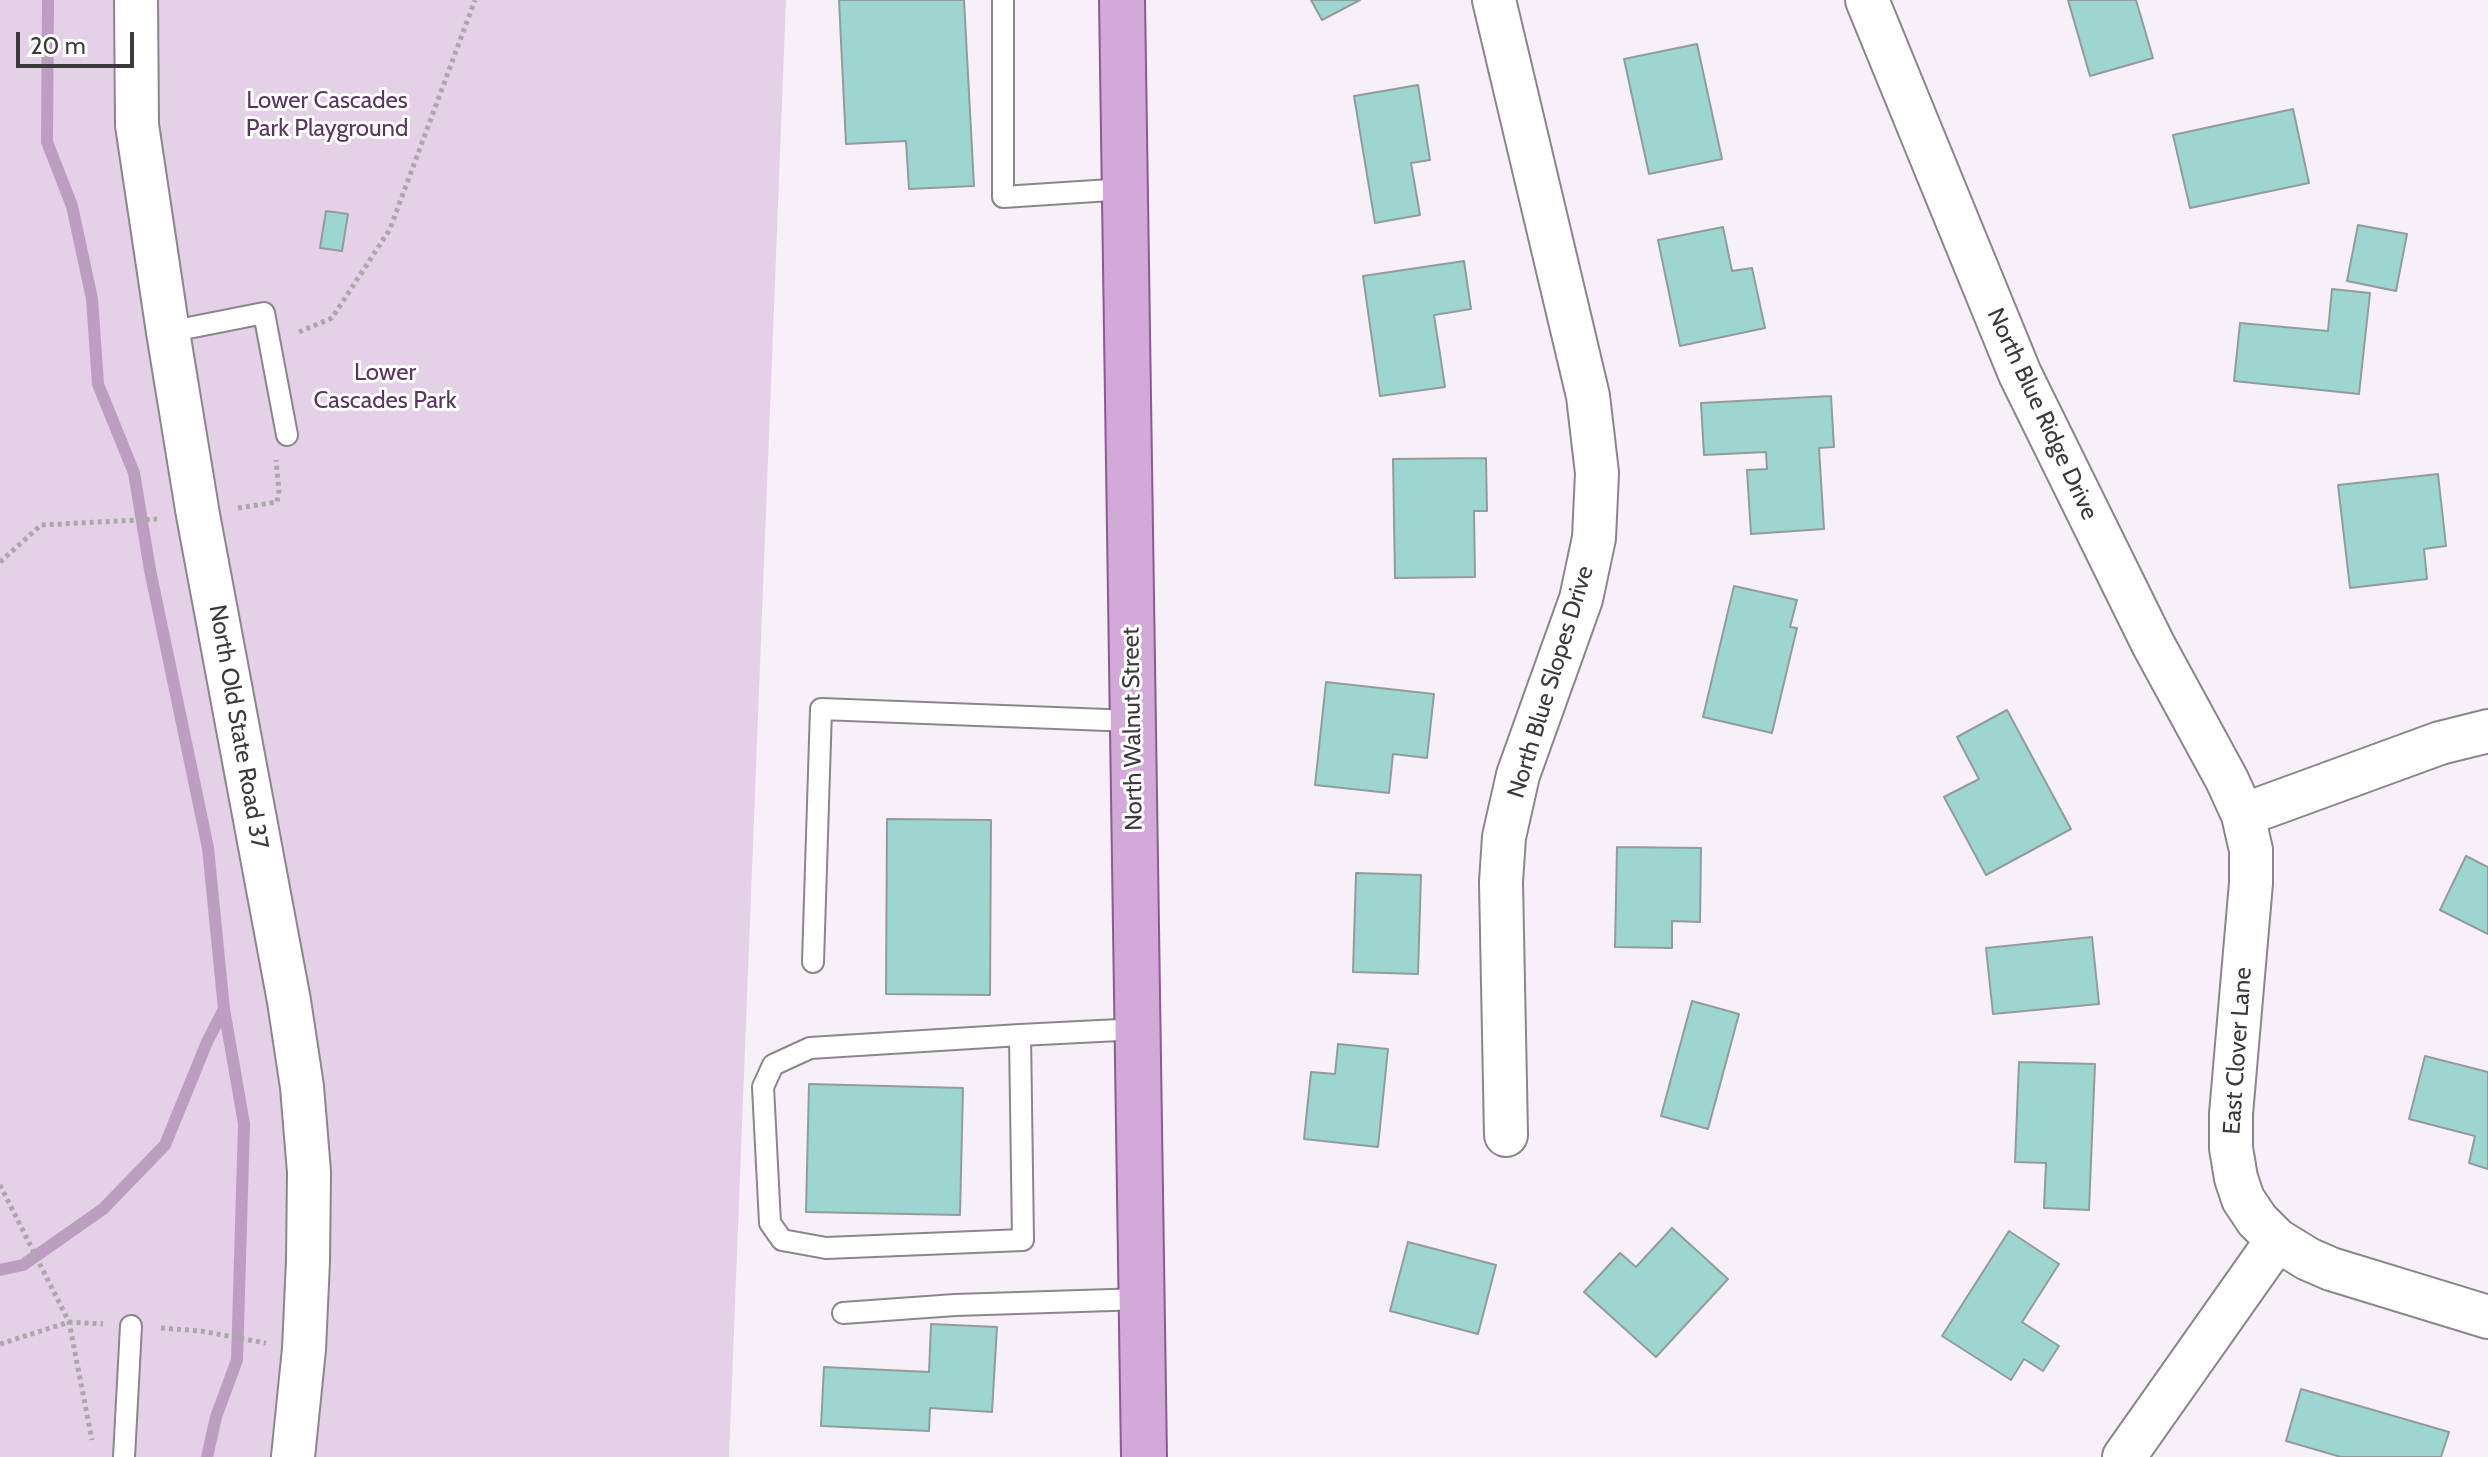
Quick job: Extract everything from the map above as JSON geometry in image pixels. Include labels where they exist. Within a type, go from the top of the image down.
[{"type":"main road","name":"North Walnut Street","points":[[1122,0],[1144,1457]]},
{"type":"street","name":"North Old State Road 37","points":[[136,0],[137,125],[168,332],[183,516],[286,986],[302,1087],[309,1172],[308,1261],[304,1349],[293,1457]]},
{"type":"street","name":"North Blue Slopes Drive","points":[[1494,0],[1588,396],[1597,473],[1594,538],[1581,599],[1518,775],[1504,837],[1501,882],[1506,1135]]},
{"type":"street","name":"North Blue Ridge Drive","points":[[1867,0],[2020,374],[2146,631],[2243,815]]},
{"type":"street","points":[[2243,815],[2440,743],[2488,731]]},
{"type":"street","name":"East Clover Lane","points":[[2243,815],[2251,850],[2251,883],[2232,1082],[2231,1148],[2243,1199],[2257,1220],[2277,1240],[2308,1259],[2331,1269],[2488,1317]]},
{"type":"street","points":[[2124,1457],[2277,1240]]},
{"type":"lane","points":[[1003,0],[1003,197],[1126,189]]},
{"type":"lane","points":[[168,332],[264,313],[287,435]]},
{"type":"lane","points":[[813,962],[821,709],[1133,721]]},
{"type":"lane","points":[[1020,1035],[1023,1240],[826,1248],[782,1240],[770,1223],[767,1178],[763,1087],[773,1065],[810,1048],[1020,1035],[1139,1029]]},
{"type":"lane","points":[[843,1313],[955,1305],[1143,1299]]},
{"type":"lane","points":[[124,1457],[131,1326]]},
{"type":"path","points":[[269,341],[312,328],[332,318],[390,229],[475,0]]},
{"type":"path","points":[[0,562],[41,525],[115,523],[277,502],[279,491],[275,461],[287,435]]},
{"type":"path","points":[[0,1185],[69,1322],[93,1442]]},
{"type":"path","points":[[0,1344],[69,1322]]},
{"type":"path","points":[[211,1332],[269,1344]]},
{"type":"green space","name":"Lower Cascades Park","points":[[0,0],[786,0],[729,1457],[0,1457]]},
{"type":"building","points":[[839,0],[964,0],[974,186],[909,189],[906,141],[846,144]]},
{"type":"building","points":[[1311,0],[1360,0],[1322,20]]},
{"type":"building","points":[[2068,0],[2136,0],[2153,58],[2090,76]]},
{"type":"building","points":[[1697,44],[1722,159],[1649,174],[1624,59]]},
{"type":"building","points":[[1418,85],[1430,160],[1411,163],[1420,215],[1375,223],[1354,96]]},
{"type":"building","points":[[2293,109],[2309,183],[2190,208],[2173,135]]},
{"type":"building","points":[[326,211],[348,214],[342,251],[320,248]]},
{"type":"building","points":[[2358,225],[2407,234],[2396,291],[2347,281]]},
{"type":"building","points":[[1723,227],[1732,271],[1752,268],[1765,328],[1680,346],[1658,240]]},
{"type":"building","points":[[1464,261],[1471,309],[1434,315],[1445,387],[1380,396],[1363,276]]},
{"type":"building","points":[[2332,289],[2370,293],[2359,394],[2234,381],[2240,323],[2328,331]]},
{"type":"building","points":[[1831,396],[1834,447],[1819,448],[1824,529],[1751,534],[1747,470],[1767,469],[1766,452],[1704,455],[1701,403]]},
{"type":"building","points":[[1486,458],[1487,511],[1474,511],[1475,577],[1395,578],[1393,459]]},
{"type":"building","points":[[2438,474],[2446,546],[2424,549],[2427,579],[2350,588],[2338,485]]},
{"type":"building","points":[[1734,586],[1797,600],[1790,627],[1797,628],[1772,733],[1703,717]]},
{"type":"building","points":[[1326,682],[1434,694],[1427,758],[1393,754],[1389,793],[1315,785]]},
{"type":"building","points":[[2007,710],[2071,829],[1986,875],[1944,797],[1979,779],[1957,737]]},
{"type":"building","points":[[887,819],[991,820],[990,995],[886,994]]},
{"type":"building","points":[[1617,847],[1701,848],[1700,922],[1672,921],[1672,948],[1615,947]]},
{"type":"building","points":[[2466,856],[2488,867],[2488,934],[2440,910]]},
{"type":"building","points":[[1356,873],[1421,875],[1418,974],[1353,972]]},
{"type":"building","points":[[2092,937],[2099,1004],[1993,1014],[1986,948]]},
{"type":"building","points":[[1692,1001],[1739,1014],[1708,1129],[1661,1116]]},
{"type":"building","points":[[1338,1044],[1388,1049],[1378,1147],[1304,1139],[1311,1072],[1335,1074]]},
{"type":"building","points":[[2425,1056],[2488,1072],[2488,1169],[2469,1163],[2475,1136],[2409,1119]]},
{"type":"building","points":[[2019,1062],[2095,1064],[2089,1210],[2044,1208],[2046,1163],[2015,1162]]},
{"type":"building","points":[[809,1084],[963,1088],[960,1215],[806,1212]]},
{"type":"building","points":[[1672,1228],[1728,1279],[1656,1357],[1584,1292],[1620,1253],[1636,1267]]},
{"type":"building","points":[[2009,1231],[2059,1264],[2022,1322],[2059,1346],[2043,1371],[2024,1359],[2011,1380],[1942,1336]]},
{"type":"building","points":[[1408,1242],[1496,1265],[1478,1334],[1390,1311]]},
{"type":"building","points":[[931,1324],[997,1327],[992,1412],[930,1408],[929,1431],[821,1426],[824,1367],[929,1372]]},
{"type":"building","points":[[2301,1389],[2449,1432],[2441,1457],[2341,1457],[2286,1441]]},
{"type":"waterway","points":[[48,0],[47,142],[72,206],[92,299],[98,384],[134,473],[150,570],[208,848],[224,1009],[244,1124],[237,1360],[216,1417],[207,1457]]},
{"type":"waterway","points":[[0,1270],[23,1265],[103,1209],[165,1145],[207,1042],[224,1009]]},
{"type":"park label","name":"Lower Cascades Park Playground","points":[[327,115]]}]
